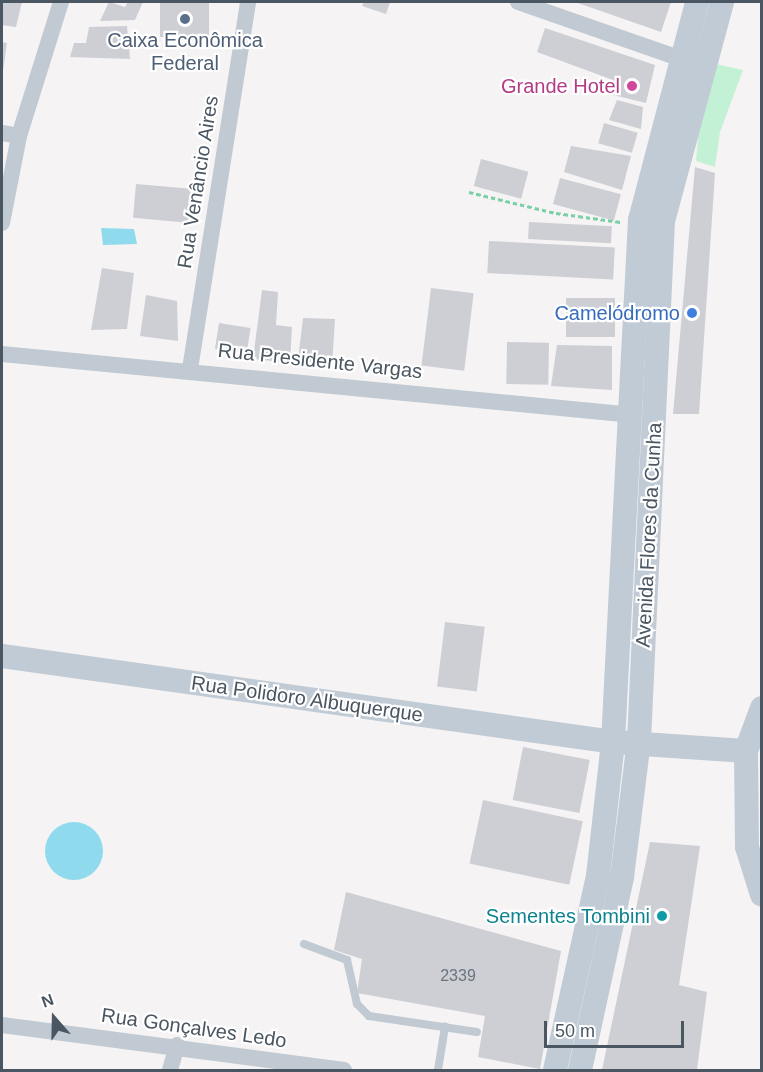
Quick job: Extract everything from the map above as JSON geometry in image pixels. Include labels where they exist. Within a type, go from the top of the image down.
[{"type":"main road","name":"Avenida Flores da Cunha","points":[[580,1071],[622,877],[639,741],[663,221],[691,62],[697,2]]},
{"type":"main road","name":"Avenida Flores da Cunha","points":[[555,1071],[598,876],[613,742],[633,415],[640,225],[691,62],[722,2]]},
{"type":"main road","name":"Rua Polidoro Albuquerque","points":[[2,656],[613,742],[639,741],[746,751]]},
{"type":"main road","points":[[762,708],[746,751],[747,847],[762,895]]},
{"type":"street","points":[[2,223],[19,136],[61,2]]},
{"type":"street","name":"Rua Venâncio Aires","points":[[190,369],[248,2]]},
{"type":"street","points":[[518,2],[691,62]]},
{"type":"street","points":[[2,133],[19,136]]},
{"type":"street","name":"Rua Presidente Vargas","points":[[2,354],[190,369],[633,415]]},
{"type":"street","name":"Rua Gonçalves Ledo","points":[[2,1024],[177,1045],[344,1071]]},
{"type":"street","points":[[170,1071],[177,1045]]},
{"type":"lane","points":[[304,944],[347,960],[361,1011],[477,1032]]},
{"type":"lane","points":[[438,1071],[445,1028]]},
{"type":"path","points":[[469,192],[556,213],[640,225]]},
{"type":"green space","points":[[716,64],[743,70],[720,132],[715,167],[696,161],[700,114]]},
{"type":"water","points":[[101,228],[134,229],[137,244],[103,245]]},
{"type":"water","points":[[74,822],[90,827],[98,835],[103,851],[98,867],[90,875],[74,880],[58,875],[50,867],[45,851],[50,835],[58,827]]},
{"type":"building","points":[[2,2],[22,2],[16,27],[2,25]]},
{"type":"building","points":[[109,2],[125,7],[128,2],[143,2],[135,20],[100,21]]},
{"type":"building","name":"Caixa Econômica Federal","points":[[160,2],[209,2],[209,37],[160,37]]},
{"type":"building","points":[[364,2],[390,2],[386,14],[362,6]]},
{"type":"building","points":[[575,2],[671,2],[661,32]]},
{"type":"building","points":[[127,26],[130,59],[70,57],[74,43],[86,43],[89,27]]},
{"type":"building","points":[[545,28],[655,65],[646,103],[609,94],[613,80],[537,52]]},
{"type":"building","points":[[2,42],[7,43],[3,71],[2,71]]},
{"type":"building","points":[[617,100],[643,107],[641,129],[609,120]]},
{"type":"building","points":[[604,123],[638,133],[632,153],[598,143]]},
{"type":"building","points":[[571,146],[631,156],[622,190],[564,172]]},
{"type":"building","points":[[481,159],[528,172],[521,199],[474,186]]},
{"type":"building","name":"Camelódromo","points":[[695,167],[715,173],[699,414],[673,414]]},
{"type":"building","points":[[560,178],[621,194],[614,220],[553,204]]},
{"type":"building","points":[[136,184],[191,189],[188,223],[133,218]]},
{"type":"building","points":[[529,222],[612,226],[611,243],[528,239]]},
{"type":"building","points":[[489,241],[615,248],[613,280],[487,273]]},
{"type":"building","points":[[102,268],[134,273],[127,329],[91,330]]},
{"type":"building","points":[[431,288],[474,293],[464,371],[421,365]]},
{"type":"building","points":[[262,290],[278,292],[276,325],[292,327],[290,363],[253,359]]},
{"type":"building","points":[[146,295],[177,301],[178,341],[140,336]]},
{"type":"building","points":[[566,298],[615,298],[615,337],[566,337]]},
{"type":"building","points":[[303,318],[335,319],[332,366],[298,360]]},
{"type":"building","points":[[219,323],[251,328],[247,354],[215,349]]},
{"type":"building","points":[[507,342],[549,343],[548,385],[506,384]]},
{"type":"building","points":[[557,345],[612,346],[612,390],[551,386]]},
{"type":"building","points":[[445,622],[485,627],[477,691],[437,687]]},
{"type":"building","points":[[523,747],[590,760],[579,813],[513,800]]},
{"type":"building","points":[[483,800],[583,821],[569,885],[469,864]]},
{"type":"building","name":"Sementes Tombini","points":[[650,842],[700,846],[679,985],[707,992],[697,1070],[602,1070]]},
{"type":"building","points":[[346,892],[561,951],[540,1069],[478,1057],[485,1016],[357,993],[362,959],[334,950]]},
{"type":"place","name":"Caixa Econômica Federal","points":[[185,19]]},
{"type":"place","name":"Grande Hotel","points":[[632,86]]},
{"type":"place","name":"Camelódromo","points":[[692,313]]},
{"type":"place","name":"Sementes Tombini","points":[[662,916]]}]
